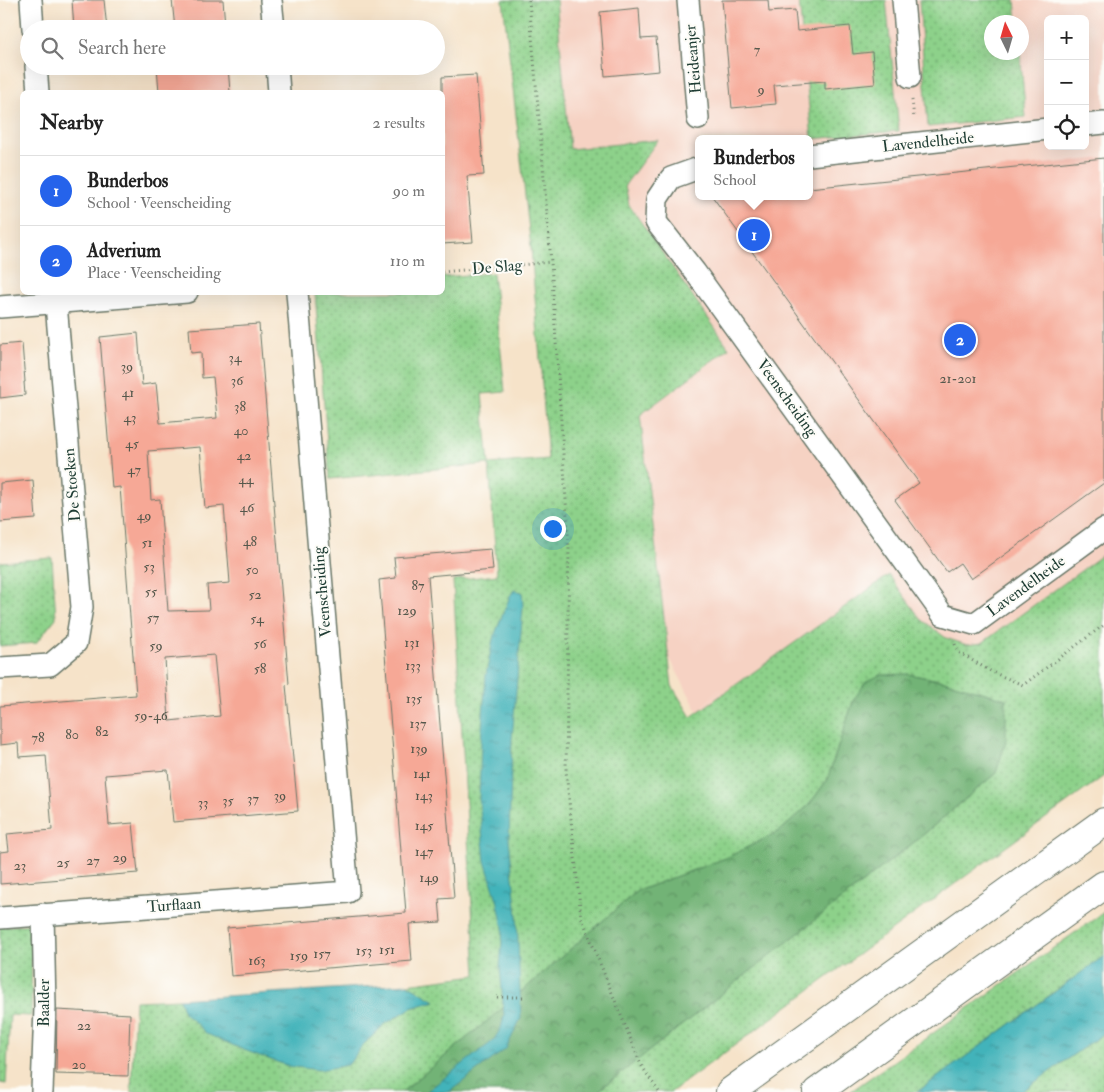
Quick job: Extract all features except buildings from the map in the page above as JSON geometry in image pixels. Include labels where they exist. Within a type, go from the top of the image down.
[{"type":"highway","points":[[730,1092],[1104,822]]},
{"type":"highway","points":[[817,1092],[1104,885]]},
{"type":"street","points":[[31,0],[32,20]]},
{"type":"street","points":[[271,0],[273,20]]},
{"type":"street","name":"Heideanjer","points":[[688,0],[698,118]]},
{"type":"street","points":[[902,0],[910,77]]},
{"type":"street","points":[[37,75],[38,90]]},
{"type":"street","points":[[278,75],[279,90]]},
{"type":"street","points":[[1089,125],[1104,123]]},
{"type":"street","name":"Lavendelheide","points":[[813,155],[1044,129]]},
{"type":"street","name":"Veenscheiding","points":[[695,169],[671,178],[657,199],[656,222],[696,272],[943,615]]},
{"type":"street","points":[[0,307],[55,298],[121,295]]},
{"type":"street","name":"Veenscheiding","points":[[297,295],[348,892]]},
{"type":"street","name":"De Stoeken","points":[[0,668],[50,664],[76,644],[82,607],[55,298]]},
{"type":"street","name":"Lavendelheide","points":[[943,615],[974,624],[1104,529]]},
{"type":"street","name":"Turflaan","points":[[0,918],[348,892]]},
{"type":"street","name":"Baalder","points":[[42,1092],[45,1007],[43,914]]},
{"type":"path","points":[[529,0],[551,262],[569,548],[566,771],[581,916],[641,1065],[659,1092]]},
{"type":"path","points":[[910,77],[916,144]]},
{"type":"path","name":"De Slag","points":[[445,272],[551,262]]},
{"type":"path","points":[[943,615],[958,652],[992,672],[1023,685],[1104,625]]},
{"type":"path","points":[[497,997],[527,997]]},
{"type":"shaded area","points":[[538,0],[1104,0],[1104,705],[809,921],[579,487]]},
{"type":"green space","points":[[503,0],[556,0],[570,149],[658,140],[625,185],[629,205],[729,348],[640,415],[672,686],[691,717],[889,575],[921,619],[946,638],[967,645],[982,643],[1104,554],[1104,776],[671,1092],[597,1092],[923,835],[996,773],[1006,699],[944,681],[908,674],[854,699],[827,780],[809,805],[780,831],[726,858],[637,891],[504,1007],[402,1092],[131,1092],[135,1001],[179,999],[184,1012],[348,1065],[363,1045],[385,1024],[411,1008],[434,1001],[407,984],[476,975],[453,580],[497,575],[489,464],[548,459],[531,248]]},
{"type":"green space","points":[[799,0],[886,0],[899,131],[813,139]]},
{"type":"green space","points":[[919,0],[1015,0],[1016,15],[984,15],[984,60],[1021,60],[1026,117],[928,127]]},
{"type":"green space","points":[[493,273],[505,392],[482,394],[489,464],[330,479],[315,295],[445,295],[445,277]]},
{"type":"green space","points":[[52,558],[56,618],[36,643],[0,646],[0,562]]},
{"type":"green space","points":[[908,674],[944,681],[1006,699],[1006,741],[996,773],[923,835],[597,1092],[402,1092],[504,1007],[637,891],[726,858],[780,831],[809,805],[827,780],[854,699],[866,682],[880,675]]},
{"type":"green space","points":[[1104,912],[1104,956],[917,1092],[850,1092]]},
{"type":"green space","points":[[32,924],[31,1016],[10,1015],[6,1084],[0,1083],[0,927]]},
{"type":"green space","points":[[1104,1033],[1104,1092],[1021,1092]]},
{"type":"water","points":[[514,590],[522,592],[523,607],[512,739],[509,839],[517,916],[521,1018],[506,1049],[449,1092],[426,1092],[493,1041],[501,1028],[504,1015],[500,967],[503,928],[498,903],[485,861],[479,799],[486,675],[493,639]]},
{"type":"water","points":[[1104,956],[1104,1033],[1021,1092],[917,1092]]},
{"type":"water","points":[[407,984],[435,1001],[411,1008],[385,1024],[363,1045],[348,1065],[319,1070],[288,1066],[207,1034],[184,1012],[179,999]]},
{"type":"place","name":"Bunderbos","points":[[754,235]]},
{"type":"place","name":"Adverium","points":[[960,340]]}]
